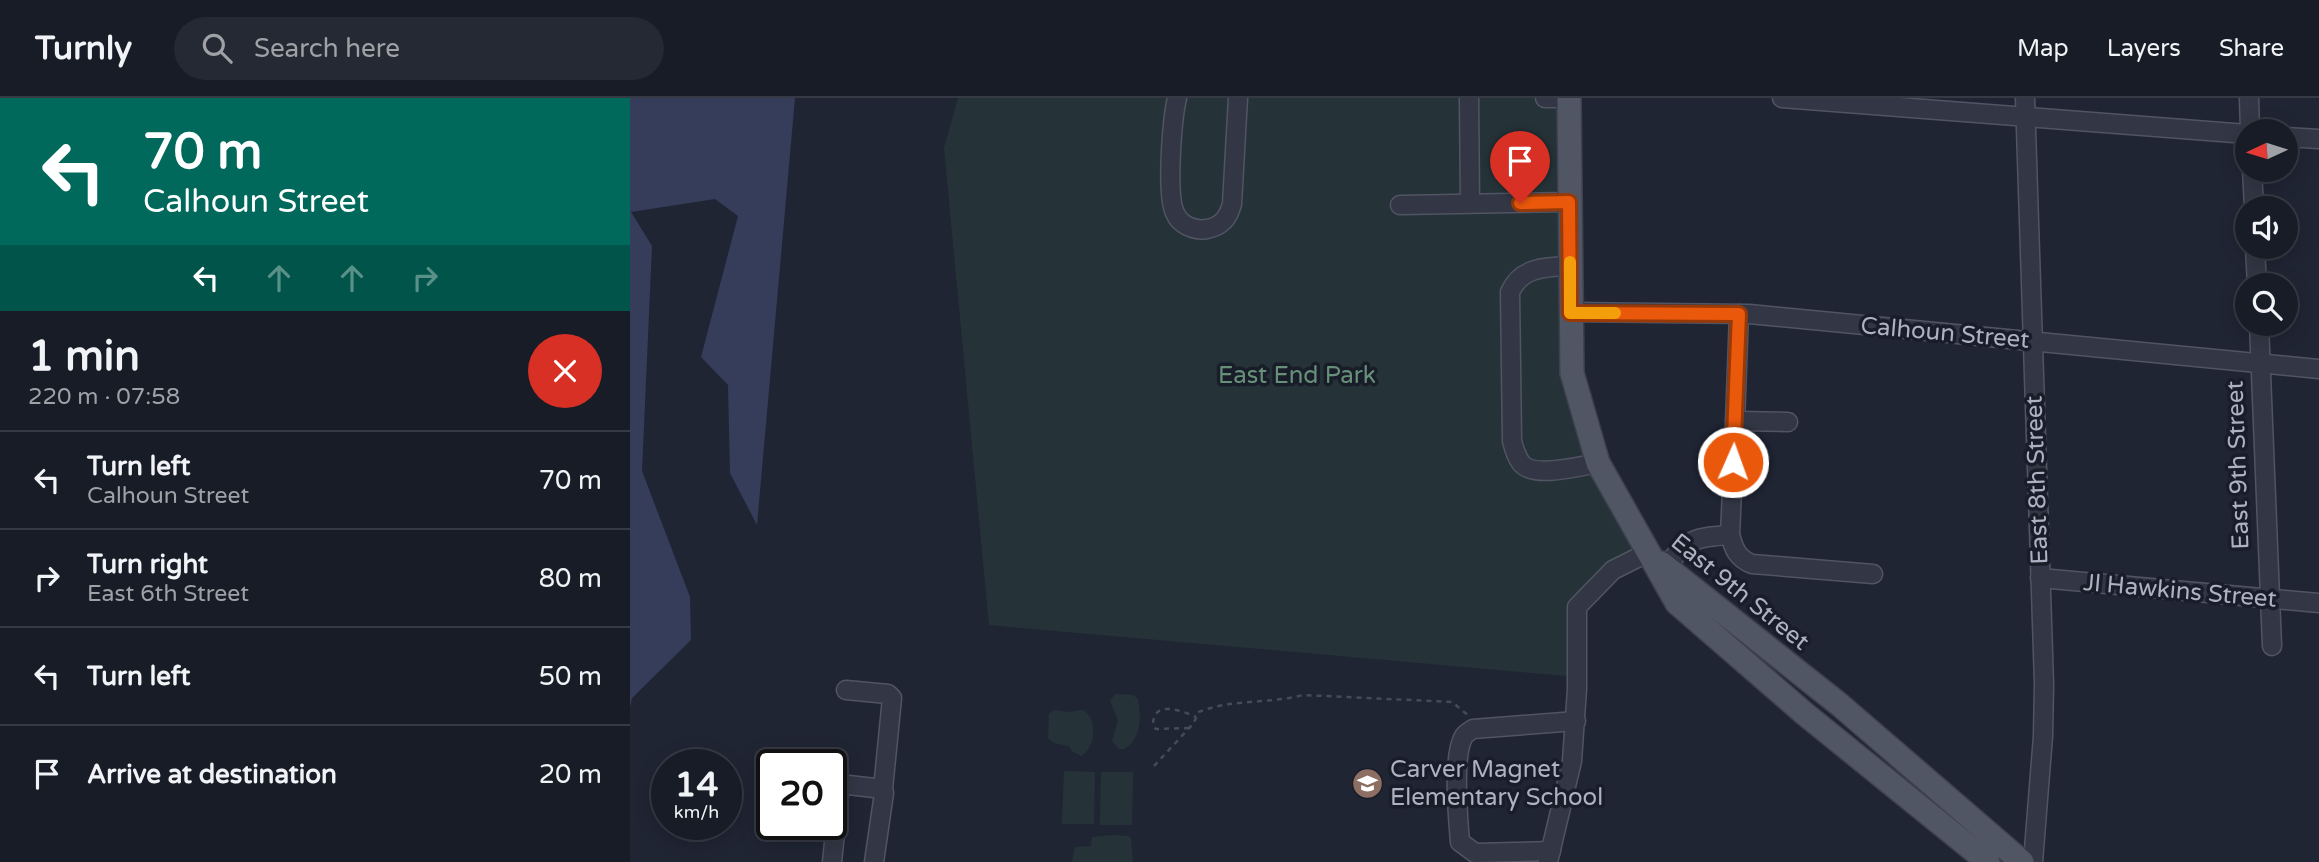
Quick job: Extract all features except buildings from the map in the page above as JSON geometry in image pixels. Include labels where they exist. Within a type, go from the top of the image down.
[{"type":"main road","points":[[1569,98],[1572,373],[1598,463],[1648,552]]},
{"type":"main road","name":"East 9th Street","points":[[1648,552],[1840,705],[2022,862]]},
{"type":"main road","name":"East 9th Street","points":[[1648,552],[1677,603],[1805,714],[1988,862]]},
{"type":"street","points":[[1177,98],[1173,121],[1172,204],[1179,220],[1189,228],[1200,230],[1221,225],[1229,216],[1233,204],[1238,98]]},
{"type":"street","points":[[1469,98],[1470,203]]},
{"type":"street","points":[[1545,98],[1569,98]]},
{"type":"street","points":[[1782,98],[2025,107],[2235,130]]},
{"type":"street","points":[[2249,98],[2249,119]]},
{"type":"street","name":"East 8th Street","points":[[2025,107],[2044,684],[2043,736],[2033,862]]},
{"type":"street","points":[[2298,138],[2319,139]]},
{"type":"street","points":[[1400,205],[1569,202]]},
{"type":"street","points":[[1570,266],[1545,267],[1531,271],[1522,276],[1510,292],[1513,441],[1522,465],[1535,470],[1598,463]]},
{"type":"street","name":"Calhoun Street","points":[[1570,313],[1739,314],[2319,369]]},
{"type":"street","points":[[1739,314],[1730,535],[1738,555],[1752,564],[1873,574]]},
{"type":"street","name":"East 9th Street","points":[[2259,336],[2272,646]]},
{"type":"street","points":[[1735,421],[1788,422]]},
{"type":"street","points":[[1666,567],[1689,541],[1700,537],[1730,535]]},
{"type":"street","points":[[1576,721],[1473,729],[1464,736],[1459,755],[1457,783],[1460,842],[1475,853],[1549,857],[1565,797],[1576,721],[1577,607],[1613,570],[1648,552]]},
{"type":"street","name":"Jl Hawkins Street","points":[[2040,578],[2319,603]]},
{"type":"street","points":[[846,690],[888,694],[892,698],[884,793],[874,862]]},
{"type":"street","points":[[847,784],[883,789]]},
{"type":"street","points":[[831,862],[832,840]]},
{"type":"path","points":[[1154,766],[1190,728],[1199,712],[1213,706],[1286,700],[1303,695],[1452,702],[1468,714],[1473,729]]},
{"type":"path","points":[[1190,728],[1156,729],[1153,717],[1157,711],[1167,708],[1196,717]]},
{"type":"green space","name":"East End Park","points":[[958,98],[1567,98],[1582,409],[1649,552],[1577,607],[1577,677],[989,625],[944,148]]},
{"type":"green space","points":[[1115,694],[1133,695],[1138,699],[1140,720],[1137,734],[1124,749],[1119,749],[1112,741],[1118,720],[1110,701]]},
{"type":"green space","points":[[1054,710],[1083,710],[1088,714],[1093,726],[1092,740],[1081,756],[1069,746],[1054,743],[1048,738],[1049,714]]},
{"type":"green space","points":[[1064,771],[1095,772],[1094,824],[1062,824]]},
{"type":"green space","points":[[1101,772],[1133,772],[1132,825],[1100,825]]},
{"type":"green space","points":[[1113,835],[1131,838],[1133,862],[1072,862],[1075,847],[1091,846],[1092,837]]},
{"type":"water","points":[[630,98],[795,98],[757,525],[730,473],[728,385],[701,357],[738,216],[715,199],[631,212],[652,246],[642,471],[690,597],[691,640],[632,698],[630,707]]},
{"type":"slow traffic","points":[[1570,262],[1570,313],[1615,313]]},
{"type":"place","name":"Carver Magnet Elementary School","points":[[1367,783]]},
{"type":"route","points":[[1520,203],[1569,202],[1570,313],[1739,314],[1733,462]]}]
